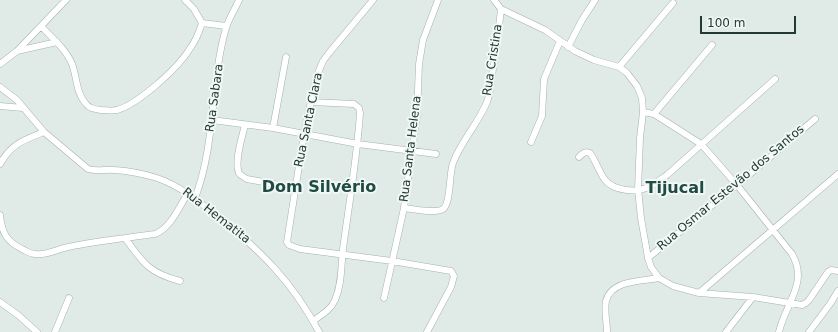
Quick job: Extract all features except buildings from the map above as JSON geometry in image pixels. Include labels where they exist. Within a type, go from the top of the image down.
[{"type":"street","points":[[0,64],[17,51],[66,0]]},
{"type":"street","points":[[41,26],[69,57],[76,75],[79,93],[86,104],[91,109],[115,110],[133,103],[173,70],[188,52],[198,36],[202,23],[194,10],[185,0]]},
{"type":"street","name":"Rua Sabara","points":[[195,198],[204,171],[216,82],[226,26],[239,0]]},
{"type":"street","name":"Rua Santa Clara","points":[[342,255],[300,248],[288,245],[287,242],[304,134],[316,78],[324,61],[338,42],[374,0]]},
{"type":"street","name":"Rua Santa Helena","points":[[384,298],[404,208],[417,110],[419,64],[422,40],[438,0]]},
{"type":"street","points":[[494,0],[502,9],[545,30],[568,47],[594,60],[619,67],[627,73],[637,86],[642,98],[643,112],[640,138],[638,189],[641,218],[648,258],[651,267],[659,278],[673,286],[698,294],[754,297],[802,305],[806,303],[828,272],[832,270],[838,271]]},
{"type":"street","points":[[568,47],[582,20],[595,0]]},
{"type":"street","points":[[619,67],[673,3]]},
{"type":"street","name":"Rua Cristina","points":[[404,208],[436,211],[442,210],[446,206],[453,162],[480,116],[489,94],[502,9]]},
{"type":"street","points":[[202,23],[226,26]]},
{"type":"street","points":[[531,142],[542,116],[544,79],[560,41]]},
{"type":"street","points":[[17,51],[57,42]]},
{"type":"street","points":[[654,114],[712,46]]},
{"type":"street","points":[[273,128],[286,58]]},
{"type":"street","points":[[579,157],[583,153],[590,153],[606,181],[613,187],[619,189],[638,189],[648,187],[667,175],[775,79]]},
{"type":"street","name":"Rua Hematita","points":[[0,87],[17,100],[44,132],[90,169],[116,170],[158,178],[179,187],[195,198],[262,253],[288,282],[319,332]]},
{"type":"street","points":[[311,102],[354,104],[359,108],[358,144],[342,255],[341,279],[334,302],[328,310],[313,321]]},
{"type":"street","points":[[0,106],[23,108]]},
{"type":"street","points":[[643,112],[654,114],[701,144],[737,185],[797,261],[799,281],[791,303],[781,323],[779,332]]},
{"type":"street","name":"Rua Osmar Estevão dos Santos","points":[[648,258],[815,119]]},
{"type":"street","points":[[212,120],[273,128],[358,144],[436,154]]},
{"type":"street","points":[[245,125],[238,159],[239,172],[242,176],[247,179],[296,188]]},
{"type":"street","points":[[0,164],[11,148],[44,132]]},
{"type":"street","points":[[698,294],[838,174]]},
{"type":"street","points":[[0,215],[1,227],[9,240],[19,247],[36,255],[43,255],[67,247],[161,232],[171,220],[188,193]]},
{"type":"street","points":[[125,238],[144,264],[161,275],[180,281]]},
{"type":"street","points":[[342,255],[392,261],[451,271],[454,276],[451,286],[427,332]]},
{"type":"street","points":[[607,332],[605,310],[609,293],[614,288],[623,284],[659,278]]},
{"type":"street","points":[[808,332],[830,304],[838,291]]},
{"type":"street","points":[[726,332],[754,297]]},
{"type":"street","points":[[55,332],[69,298]]},
{"type":"street","points":[[0,302],[18,315],[37,332]]},
{"type":"district","name":"Dom Silvério","points":[[319,188]]},
{"type":"district","name":"Tijucal","points":[[675,189]]}]
